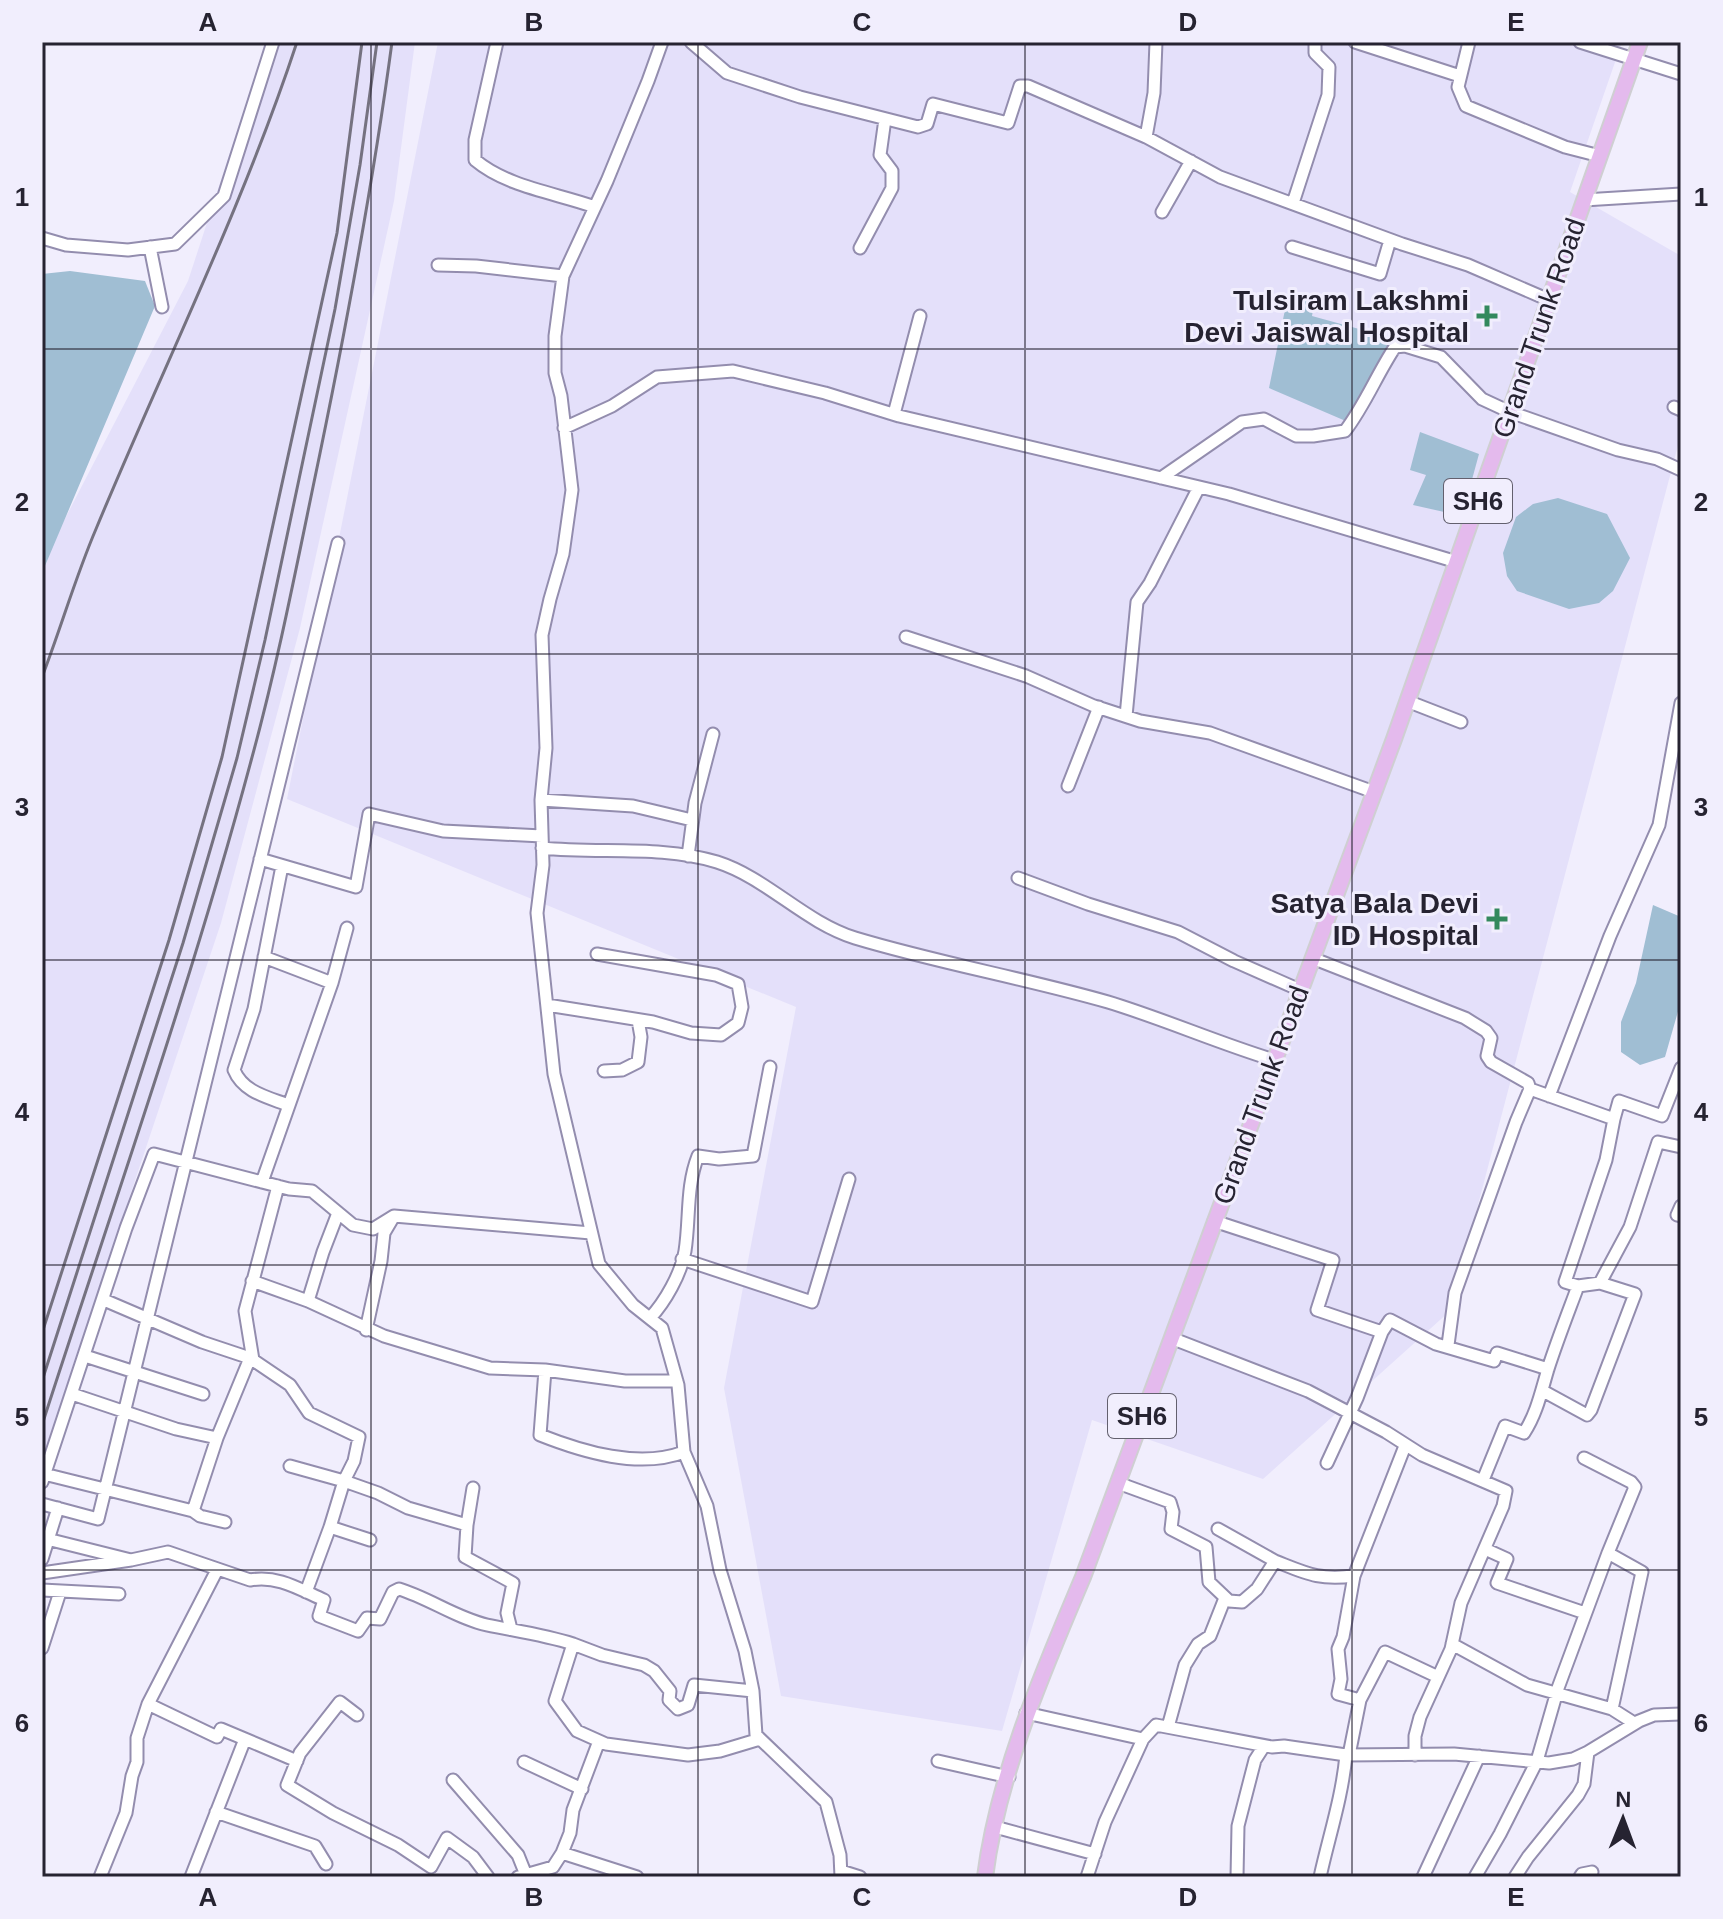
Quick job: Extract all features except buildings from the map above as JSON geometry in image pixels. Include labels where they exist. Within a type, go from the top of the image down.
[{"type":"main road","name":"Grand Trunk Road","points":[[985,1877],[995,1827],[1026,1713],[1083,1577],[1374,792],[1640,42]]},
{"type":"street","points":[[42,238],[66,245],[128,250],[175,244],[224,196],[273,42]]},
{"type":"street","points":[[497,42],[475,140],[475,160],[487,170],[509,179],[595,207]]},
{"type":"street","points":[[662,42],[595,207],[563,276],[555,336],[555,373],[561,396],[572,490],[563,554],[542,635],[546,748],[537,913],[554,1074],[599,1264],[633,1305],[662,1328],[677,1381],[684,1452],[707,1506],[720,1570],[745,1651],[753,1691],[756,1735],[826,1802],[840,1855],[841,1874],[860,1877]]},
{"type":"street","points":[[691,42],[727,73],[800,97],[918,127],[927,124],[933,104],[1008,123],[1020,86],[1028,86],[1146,137],[1220,177],[1390,240],[1468,265],[1549,300]]},
{"type":"street","points":[[1146,137],[1154,93],[1156,42]]},
{"type":"street","points":[[1293,203],[1328,95],[1329,67],[1315,53],[1315,42]]},
{"type":"street","points":[[1355,42],[1460,76]]},
{"type":"street","points":[[1469,42],[1458,87],[1466,106],[1565,147],[1600,156]]},
{"type":"street","points":[[1580,42],[1681,74]]},
{"type":"street","points":[[860,248],[892,188],[892,171],[880,155],[885,119]]},
{"type":"street","points":[[1162,212],[1191,161]]},
{"type":"street","points":[[1584,200],[1681,194]]},
{"type":"street","points":[[1292,247],[1380,274],[1390,240]]},
{"type":"street","points":[[150,247],[162,307]]},
{"type":"street","points":[[438,265],[563,276]]},
{"type":"street","points":[[894,414],[920,316]]},
{"type":"street","points":[[1161,478],[1242,422],[1264,419],[1296,436],[1345,431],[1395,347],[1405,346],[1441,357],[1482,399],[1510,412],[1618,450],[1657,459],[1681,470]]},
{"type":"street","points":[[564,428],[612,406],[657,377],[733,371],[825,393],[894,414],[1199,487],[1457,562]]},
{"type":"street","points":[[1126,716],[1137,602],[1150,583],[1199,487]]},
{"type":"street","points":[[42,1504],[98,1519],[338,543]]},
{"type":"street","points":[[906,637],[1026,676],[1126,716],[1210,733],[1374,792]]},
{"type":"street","points":[[1407,701],[1461,722]]},
{"type":"street","points":[[1549,1096],[1610,936],[1659,825],[1681,703]]},
{"type":"street","points":[[1068,786],[1099,707]]},
{"type":"street","points":[[688,856],[692,820],[713,734]]},
{"type":"street","points":[[541,800],[633,806],[692,820]]},
{"type":"street","points":[[260,859],[356,887],[369,814],[443,831],[542,842],[579,852],[666,852],[688,856],[718,863],[852,937],[1108,1002],[1274,1060]]},
{"type":"street","points":[[282,866],[254,1009],[234,1070],[238,1082],[255,1093],[288,1105]]},
{"type":"street","points":[[1018,878],[1178,932],[1300,990]]},
{"type":"street","points":[[262,1182],[332,983],[347,928]]},
{"type":"street","points":[[547,1005],[638,1020],[691,1033],[721,1035],[738,1023],[742,1007],[738,984],[716,975],[597,954]]},
{"type":"street","points":[[264,957],[332,983]]},
{"type":"street","points":[[1312,958],[1465,1018],[1486,1031],[1491,1038],[1487,1056],[1491,1062],[1528,1083],[1530,1089],[1455,1293],[1448,1345]]},
{"type":"street","points":[[604,1071],[622,1070],[638,1062],[641,1037],[638,1020]]},
{"type":"street","points":[[650,1318],[661,1307],[682,1259],[698,1156],[719,1159],[753,1156],[770,1067]]},
{"type":"street","points":[[1543,1391],[1587,1415],[1591,1410],[1635,1294],[1600,1283],[1578,1286],[1565,1282],[1606,1160],[1619,1101],[1662,1116],[1681,1068]]},
{"type":"street","points":[[1530,1089],[1614,1119]]},
{"type":"street","points":[[1600,1283],[1630,1227],[1658,1142],[1681,1147]]},
{"type":"street","points":[[225,1522],[106,1488],[43,1478],[154,1154],[278,1186],[312,1191],[353,1225],[373,1229],[394,1216],[419,1216],[591,1233]]},
{"type":"street","points":[[682,1259],[812,1302],[849,1179]]},
{"type":"street","points":[[193,1511],[217,1438],[252,1359],[245,1311],[278,1186]]},
{"type":"street","points":[[1681,1206],[1677,1215],[1681,1216]]},
{"type":"street","points":[[308,1301],[338,1213]]},
{"type":"street","points":[[366,1330],[384,1233],[394,1216]]},
{"type":"street","points":[[1214,1221],[1333,1260],[1317,1310],[1382,1332]]},
{"type":"street","points":[[252,1281],[308,1301],[366,1330],[490,1368],[545,1370],[625,1381],[677,1381]]},
{"type":"street","points":[[1483,1480],[1505,1426],[1524,1433],[1543,1391],[1578,1286]]},
{"type":"street","points":[[104,1300],[202,1342],[252,1359],[290,1385],[309,1413],[359,1437],[354,1461],[344,1481],[306,1592]]},
{"type":"street","points":[[1327,1463],[1382,1332],[1390,1320],[1436,1344],[1448,1345],[1494,1361],[1497,1353],[1548,1369]]},
{"type":"street","points":[[1171,1338],[1308,1391],[1386,1432],[1405,1446],[1506,1491],[1503,1506],[1461,1603],[1452,1644],[1436,1676],[1415,1736],[1415,1755]]},
{"type":"street","points":[[85,1356],[203,1394]]},
{"type":"street","points":[[545,1370],[540,1435],[560,1443],[633,1459],[663,1460],[684,1452]]},
{"type":"street","points":[[72,1394],[176,1429],[217,1438]]},
{"type":"street","points":[[1360,1700],[1338,1694],[1341,1679],[1338,1649],[1354,1576],[1405,1446]]},
{"type":"street","points":[[1475,1877],[1537,1761],[1556,1693],[1635,1487],[1584,1458]]},
{"type":"street","points":[[290,1466],[357,1484],[408,1508],[467,1525]]},
{"type":"street","points":[[1118,1483],[1170,1502],[1173,1512],[1171,1529],[1206,1547],[1209,1582],[1229,1601],[1242,1602],[1257,1589],[1275,1561]]},
{"type":"street","points":[[473,1488],[465,1557],[513,1583],[507,1613],[511,1629]]},
{"type":"street","points":[[42,1559],[46,1536],[58,1508]]},
{"type":"street","points":[[330,1527],[370,1540]]},
{"type":"street","points":[[1218,1529],[1307,1575],[1328,1578],[1354,1576]]},
{"type":"street","points":[[46,1536],[131,1560]]},
{"type":"street","points":[[1485,1549],[1507,1559],[1497,1583],[1585,1613]]},
{"type":"street","points":[[42,1573],[168,1552],[250,1580],[284,1581],[324,1600],[319,1616],[358,1631],[367,1618],[380,1619],[393,1592],[399,1589],[423,1596],[476,1621],[573,1644],[654,1671],[670,1691],[669,1700],[678,1709],[688,1705],[694,1685],[753,1691]]},
{"type":"street","points":[[1608,1553],[1642,1572],[1612,1709]]},
{"type":"street","points":[[100,1877],[126,1813],[137,1762],[137,1738],[148,1704],[217,1570]]},
{"type":"street","points":[[42,1590],[119,1594]]},
{"type":"street","points":[[42,1648],[60,1592]]},
{"type":"street","points":[[1168,1727],[1185,1665],[1198,1644],[1210,1636],[1225,1598]]},
{"type":"street","points":[[573,1644],[555,1701],[577,1731],[599,1741],[688,1755],[720,1751],[760,1739]]},
{"type":"street","points":[[1452,1644],[1527,1685],[1612,1709],[1634,1723]]},
{"type":"street","points":[[1320,1877],[1325,1850],[1339,1809],[1360,1700],[1385,1652],[1436,1676]]},
{"type":"street","points":[[357,1715],[340,1702],[297,1761],[287,1785],[398,1845],[431,1867],[447,1838],[473,1857],[488,1877]]},
{"type":"street","points":[[148,1704],[217,1737],[221,1729],[297,1761]]},
{"type":"street","points":[[1026,1713],[1143,1739]]},
{"type":"street","points":[[1087,1877],[1105,1822],[1143,1739],[1156,1725],[1264,1746],[1347,1755],[1479,1756],[1549,1763],[1573,1759],[1634,1723],[1654,1715],[1681,1714]]},
{"type":"street","points":[[191,1877],[245,1739]]},
{"type":"street","points":[[453,1780],[518,1855],[522,1876],[553,1867],[562,1853],[570,1833],[573,1810],[599,1741]]},
{"type":"street","points":[[1237,1877],[1238,1826],[1255,1760],[1264,1746]]},
{"type":"street","points":[[1515,1877],[1578,1795],[1584,1784],[1588,1752]]},
{"type":"street","points":[[1423,1877],[1479,1756]]},
{"type":"street","points":[[938,1761],[1009,1777]]},
{"type":"street","points":[[524,1762],[582,1789]]},
{"type":"street","points":[[216,1812],[315,1846],[327,1859],[325,1877]]},
{"type":"street","points":[[995,1827],[1095,1854]]},
{"type":"street","points":[[562,1853],[637,1877]]},
{"type":"shaded area","points":[[266,42],[415,42],[394,201],[300,628],[221,923],[42,1459],[42,575],[56,536],[188,281]]},
{"type":"shaded area","points":[[438,42],[1622,42],[1570,192],[1681,256],[1681,434],[1450,1311],[1263,1479],[1092,1420],[1002,1731],[781,1696],[724,1388],[796,1007],[287,799]]},
{"type":"water","points":[[70,271],[145,281],[155,306],[42,573],[42,274]]},
{"type":"water","points":[[1288,295],[1314,304],[1312,316],[1399,340],[1372,402],[1355,425],[1269,388]]},
{"type":"water","points":[[1420,432],[1479,454],[1462,516],[1413,505],[1426,475],[1410,470]]},
{"type":"water","points":[[1558,498],[1607,514],[1630,558],[1613,591],[1599,603],[1569,609],[1517,591],[1507,576],[1503,553],[1516,517],[1533,504]]},
{"type":"water","points":[[1653,905],[1681,917],[1681,1001],[1665,1057],[1640,1065],[1621,1052],[1621,1022],[1636,983]]},
{"type":"railway","points":[[42,677],[88,547],[227,227],[297,42]]},
{"type":"railway","points":[[42,1333],[169,940],[222,757],[337,233],[362,42]]},
{"type":"railway","points":[[42,1381],[183,943],[237,758],[335,309],[377,42]]},
{"type":"railway","points":[[42,1425],[177,1012],[260,727],[292,590],[346,321],[376,154],[392,42]]},
{"type":"place","name":"Tulsiram Lakshmi Devi Jaiswal Hospital","points":[[1487,316]]},
{"type":"place","name":"Satya Bala Devi ID Hospital","points":[[1497,919]]}]
